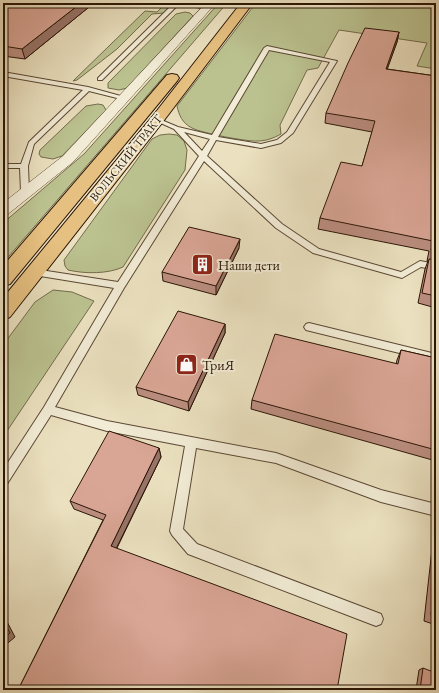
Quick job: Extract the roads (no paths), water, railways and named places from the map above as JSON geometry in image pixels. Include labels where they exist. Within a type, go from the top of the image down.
[{"type":"main road","name":"ВОЛЬСКИЙ ТРАКТ","points":[[3,280],[234,3]]},
{"type":"main road","name":"ВОЛЬСКИЙ ТРАКТ","points":[[3,312],[157,120],[247,3]]},
{"type":"street","points":[[3,211],[24,192],[68,159],[209,5]]},
{"type":"lane","points":[[100,79],[178,3],[209,5]]},
{"type":"lane","points":[[3,480],[48,410],[120,286],[204,156],[214,138],[268,48],[334,61],[290,132],[279,142],[262,146],[214,138],[176,128],[157,120]]},
{"type":"lane","points":[[3,74],[88,89],[125,98]]},
{"type":"lane","points":[[24,192],[24,166],[31,143],[88,89]]},
{"type":"lane","points":[[176,128],[279,226],[316,251],[402,275],[420,264],[436,267]]},
{"type":"lane","points":[[3,166],[24,166]]},
{"type":"lane","points":[[34,272],[120,286]]},
{"type":"lane","points":[[309,327],[436,358]]},
{"type":"lane","points":[[48,410],[107,426],[276,458],[381,496],[436,510]]},
{"type":"lane","points":[[192,441],[176,532],[193,549],[376,619]]},
{"type":"place","name":"Наши дети","points":[[202,265]]},
{"type":"place","name":"ТриЯ","points":[[186,365]]}]
